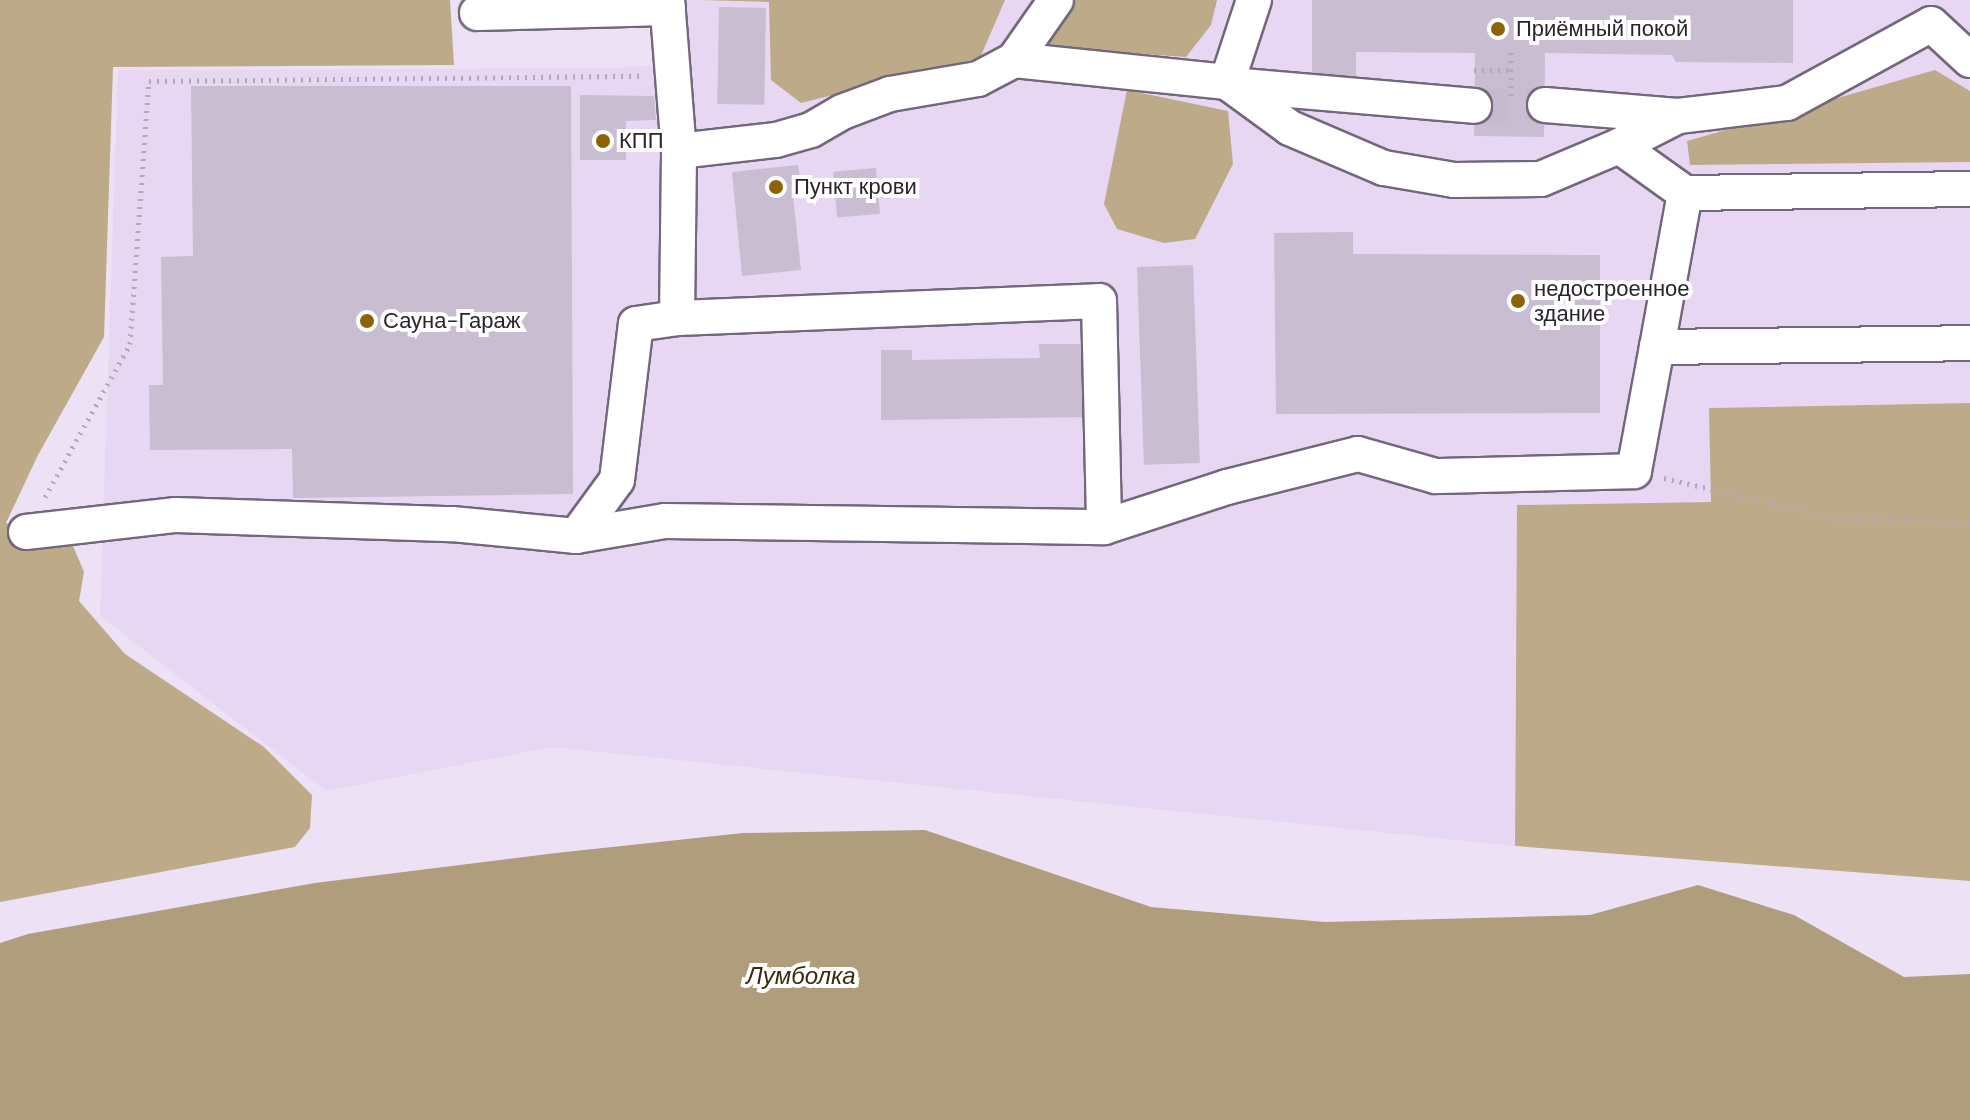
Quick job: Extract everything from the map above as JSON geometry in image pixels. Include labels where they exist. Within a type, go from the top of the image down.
[{"type":"lane","points":[[679,151],[776,140],[811,130],[842,112],[890,94],[978,79],[1014,60],[1056,0]]},
{"type":"lane","points":[[1229,83],[1254,0]]},
{"type":"lane","points":[[477,13],[668,4],[679,151],[677,318]]},
{"type":"lane","points":[[1528,105],[1678,116],[1787,103],[1927,12],[1970,60]]},
{"type":"lane","points":[[1014,60],[1474,106]]},
{"type":"lane","points":[[1229,83],[1304,134],[1384,168],[1454,180],[1541,179],[1619,146],[1678,116]]},
{"type":"lane","points":[[1619,146],[1685,193],[1970,189]]},
{"type":"lane","points":[[26,532],[176,515],[452,524],[576,536],[665,521],[1104,527],[1227,487],[1358,454],[1436,476],[1634,471],[1685,193]]},
{"type":"lane","points":[[576,536],[617,480],[636,324],[677,318],[1099,301],[1104,527]]},
{"type":"lane","points":[[1657,347],[1970,343]]},
{"type":"path","points":[[1511,52],[1511,70],[1528,105]]},
{"type":"path","points":[[1474,70],[1511,70]]},
{"type":"path","points":[[26,532],[130,344],[149,81],[673,75]]},
{"type":"path","points":[[1634,471],[1839,519],[1970,522]]},
{"type":"shaded area","points":[[0,0],[450,0],[454,65],[113,67],[104,337],[38,455],[6,523],[73,546],[84,572],[79,601],[125,654],[264,747],[312,795],[310,828],[295,847],[0,902]]},
{"type":"shaded area","points":[[683,0],[1970,0],[1970,403],[1710,408],[1711,502],[1517,505],[1515,846],[551,747],[326,791],[100,616],[118,70],[615,68],[682,63]]},
{"type":"shaded area","points":[[700,0],[1005,0],[980,58],[801,103],[771,80],[769,2]]},
{"type":"shaded area","points":[[1070,0],[1217,0],[1211,25],[1186,57],[1061,48],[1037,40]]},
{"type":"shaded area","points":[[1935,70],[1970,91],[1970,162],[1690,165],[1687,141]]},
{"type":"shaded area","points":[[1127,90],[1228,111],[1233,164],[1195,239],[1164,243],[1117,229],[1104,204]]},
{"type":"shaded area","points":[[1970,403],[1970,881],[1515,846],[1517,505],[1711,502],[1709,408]]},
{"type":"water","name":"Лумболка","points":[[925,830],[1151,907],[1325,922],[1590,915],[1698,885],[1794,915],[1904,977],[1970,974],[1970,1120],[0,1120],[0,943],[28,934],[315,883],[556,853],[743,833]]},
{"type":"building","points":[[1312,0],[1793,0],[1793,63],[1676,62],[1672,55],[1545,53],[1544,137],[1474,136],[1475,53],[1356,52],[1356,76],[1312,76]]},
{"type":"building","points":[[719,7],[766,8],[764,105],[717,104]]},
{"type":"building","name":"Сауна-Гараж","points":[[191,86],[571,86],[573,494],[293,498],[292,449],[150,450],[149,385],[163,385],[161,257],[193,256]]},
{"type":"building","name":"КПП","points":[[580,95],[654,96],[656,120],[626,121],[626,160],[580,160]]},
{"type":"building","name":"Пункт крови","points":[[798,165],[802,195],[793,196],[801,270],[742,276],[732,172]]},
{"type":"building","points":[[876,168],[880,214],[837,218],[833,172]]},
{"type":"building","points":[[1353,232],[1353,254],[1600,255],[1600,413],[1276,414],[1274,233]]},
{"type":"building","points":[[1193,265],[1200,463],[1144,465],[1137,267]]},
{"type":"building","points":[[1039,344],[1088,344],[1090,417],[881,420],[881,350],[912,350],[912,360],[1040,358]]},
{"type":"tunnel","points":[[1474,106],[1545,105]]},
{"type":"place","name":"Приёмный покой","points":[[1498,29]]},
{"type":"place","name":"КПП","points":[[603,141]]},
{"type":"place","name":"Пункт крови","points":[[776,187]]},
{"type":"place","name":"недостроенное здание","points":[[1518,301]]},
{"type":"place","name":"Сауна-Гараж","points":[[367,321]]}]
